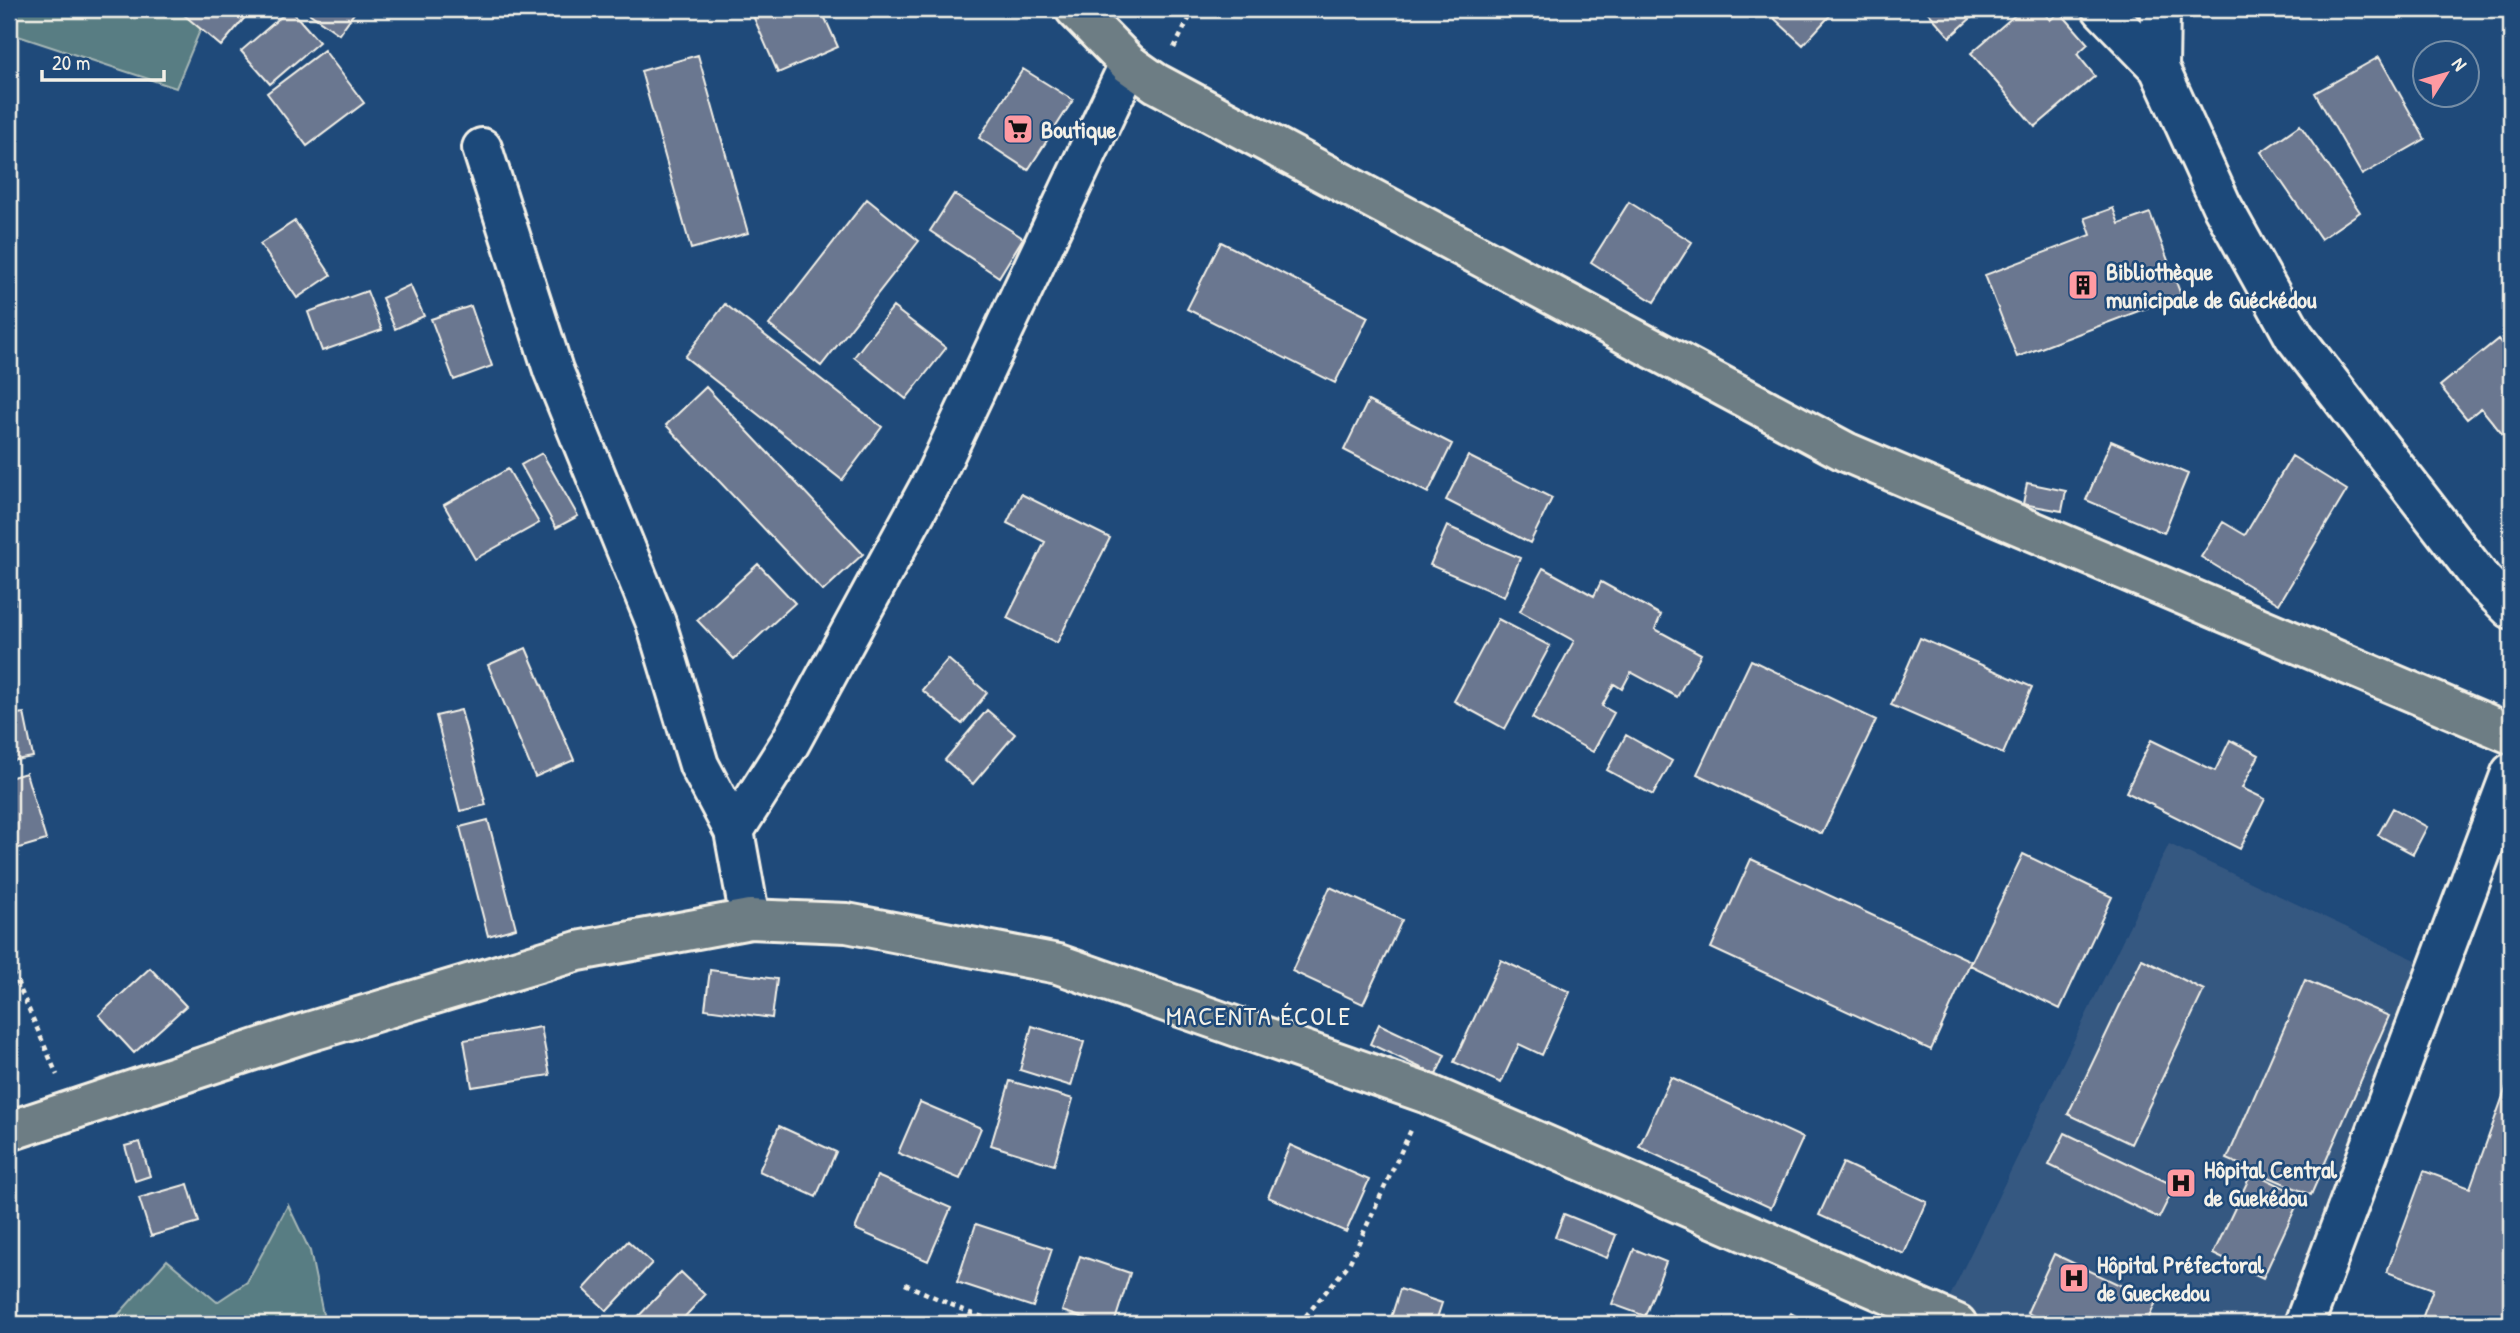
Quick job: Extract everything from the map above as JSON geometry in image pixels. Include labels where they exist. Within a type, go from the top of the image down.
[{"type":"main road","points":[[1074,9],[1129,64],[1156,83],[1846,452],[2511,734]]},
{"type":"main road","points":[[9,1131],[305,1033],[578,951],[750,919],[848,923],[1058,964],[1427,1094],[1957,1324]]},
{"type":"street","points":[[2102,9],[2159,68],[2221,204],[2294,336],[2510,615]]},
{"type":"street","points":[[2159,68],[2160,9]]},
{"type":"street","points":[[734,831],[790,743],[934,478],[1129,64]]},
{"type":"street","points":[[482,148],[553,370],[656,624],[699,765],[734,831],[750,919]]},
{"type":"street","points":[[2304,1324],[2511,773]]},
{"type":"path","points":[[9,963],[71,1110]]},
{"type":"path","points":[[1299,1324],[1349,1264],[1427,1094]]},
{"type":"path","points":[[905,1284],[970,1314],[1006,1324]]},
{"type":"shaded area","name":"Hôpital Central de Guekédou","points":[[2169,844],[2437,970],[2304,1324],[1957,1324],[1940,1317]]},
{"type":"green space","points":[[9,9],[209,9],[176,88],[9,33]]},
{"type":"green space","points":[[288,1205],[310,1251],[325,1324],[110,1324],[167,1260],[217,1302],[247,1282]]},
{"type":"building","points":[[177,9],[252,9],[221,46]]},
{"type":"building","points":[[290,9],[319,42],[270,84],[241,51]]},
{"type":"building","points":[[303,9],[357,9],[339,34]]},
{"type":"building","points":[[750,9],[821,9],[838,47],[778,73]]},
{"type":"building","points":[[1764,9],[1836,9],[1803,45]]},
{"type":"building","points":[[1925,9],[1981,9],[1950,37]]},
{"type":"building","points":[[2022,9],[2041,9],[2050,20],[2060,12],[2088,44],[2077,54],[2095,76],[2035,127],[1971,53]]},
{"type":"building","points":[[324,50],[364,103],[307,146],[267,93]]},
{"type":"building","points":[[698,55],[748,233],[691,249],[641,71]]},
{"type":"building","points":[[2379,57],[2425,139],[2362,175],[2315,93]]},
{"type":"building","points":[[1023,69],[1073,100],[1028,170],[979,138]]},
{"type":"building","points":[[2300,125],[2360,212],[2321,239],[2261,152]]},
{"type":"building","points":[[954,194],[1023,238],[999,277],[930,231]]},
{"type":"building","points":[[867,199],[919,241],[821,366],[769,325]]},
{"type":"building","points":[[1629,202],[1692,242],[1654,302],[1591,262]]},
{"type":"building","name":"Bibliothèque municipale de Guéckédou","points":[[2113,208],[2119,224],[2150,213],[2181,295],[2017,357],[1985,275],[2091,235],[2085,218]]},
{"type":"building","points":[[295,221],[331,275],[297,298],[260,244]]},
{"type":"building","points":[[1221,242],[1368,317],[1335,383],[1187,309]]},
{"type":"building","points":[[410,285],[424,316],[395,329],[382,298]]},
{"type":"building","points":[[367,291],[382,330],[322,351],[308,312]]},
{"type":"building","points":[[725,304],[882,427],[842,480],[685,357]]},
{"type":"building","points":[[471,306],[492,366],[454,380],[431,319]]},
{"type":"building","points":[[893,307],[946,348],[906,399],[854,357]]},
{"type":"building","points":[[2498,339],[2511,355],[2511,445],[2481,408],[2467,419],[2440,386]]},
{"type":"building","points":[[706,387],[863,554],[823,591],[666,425]]},
{"type":"building","points":[[1368,401],[1452,444],[1428,493],[1344,450]]},
{"type":"building","points":[[2111,441],[2188,474],[2164,533],[2086,500]]},
{"type":"building","points":[[542,453],[578,516],[556,528],[521,465]]},
{"type":"building","points":[[1468,456],[1552,498],[1530,543],[1446,500]]},
{"type":"building","points":[[2292,456],[2347,490],[2279,604],[2201,557],[2223,522],[2245,535]]},
{"type":"building","points":[[508,469],[539,523],[475,559],[444,505]]},
{"type":"building","points":[[2027,483],[2066,491],[2062,511],[2023,504]]},
{"type":"building","points":[[1021,494],[1110,538],[1057,643],[1007,618],[1045,542],[1007,523]]},
{"type":"building","points":[[1447,526],[1520,558],[1504,597],[1430,565]]},
{"type":"building","points":[[758,564],[795,603],[734,659],[697,620]]},
{"type":"building","points":[[1543,568],[1594,596],[1601,582],[1661,615],[1655,629],[1701,654],[1677,697],[1631,672],[1622,689],[1614,684],[1602,706],[1614,713],[1593,752],[1532,718],[1574,641],[1520,611]]},
{"type":"building","points":[[9,573],[15,604],[9,605]]},
{"type":"building","points":[[1498,619],[1550,646],[1505,729],[1454,701]]},
{"type":"building","points":[[1920,638],[2032,687],[2003,754],[1891,705]]},
{"type":"building","points":[[526,648],[574,760],[535,777],[488,665]]},
{"type":"building","points":[[9,657],[16,693],[9,694]]},
{"type":"building","points":[[948,659],[987,693],[962,724],[922,690]]},
{"type":"building","points":[[1751,660],[1876,720],[1822,834],[1697,774]]},
{"type":"building","points":[[461,710],[486,805],[460,811],[436,716]]},
{"type":"building","points":[[987,710],[1015,734],[973,784],[945,760]]},
{"type":"building","points":[[24,713],[33,757],[9,761],[9,715]]},
{"type":"building","points":[[1626,735],[1672,761],[1653,795],[1607,770]]},
{"type":"building","points":[[2151,740],[2215,771],[2230,740],[2259,755],[2242,788],[2265,799],[2240,849],[2126,792]]},
{"type":"building","points":[[26,773],[46,840],[9,851],[9,778]]},
{"type":"building","points":[[2393,808],[2427,827],[2413,854],[2378,835]]},
{"type":"building","points":[[488,820],[516,928],[488,936],[460,827]]},
{"type":"building","points":[[2023,854],[2112,897],[2060,1009],[1970,965]]},
{"type":"building","points":[[1751,859],[1971,961],[1931,1050],[1711,948]]},
{"type":"building","points":[[1330,887],[1402,920],[1363,1004],[1292,971]]},
{"type":"building","points":[[2142,959],[2204,990],[2131,1144],[2068,1114]]},
{"type":"building","points":[[1501,960],[1570,992],[1542,1055],[1519,1044],[1501,1083],[1454,1062]]},
{"type":"building","points":[[150,968],[186,1006],[134,1053],[99,1015]]},
{"type":"building","points":[[710,970],[777,979],[772,1018],[705,1009]]},
{"type":"building","points":[[2305,980],[2389,1016],[2311,1195],[2227,1159]]},
{"type":"building","points":[[1379,1024],[1445,1055],[1436,1075],[1370,1044]]},
{"type":"building","points":[[1032,1026],[1084,1042],[1071,1086],[1020,1070]]},
{"type":"building","points":[[541,1027],[550,1075],[472,1087],[464,1040]]},
{"type":"building","points":[[1671,1077],[1803,1138],[1771,1208],[1639,1147]]},
{"type":"building","points":[[1010,1081],[1073,1099],[1054,1165],[991,1145]]},
{"type":"building","points":[[2507,1085],[2511,1087],[2511,1324],[2443,1324],[2423,1316],[2433,1289],[2387,1272],[2424,1171],[2470,1188]]},
{"type":"building","points":[[920,1102],[981,1128],[960,1179],[898,1153]]},
{"type":"building","points":[[779,1126],[836,1152],[816,1197],[759,1171]]},
{"type":"building","points":[[2065,1133],[2175,1186],[2159,1218],[2049,1165]]},
{"type":"building","points":[[140,1142],[150,1176],[135,1181],[125,1146]]},
{"type":"building","points":[[1290,1145],[1369,1180],[1346,1232],[1268,1197]]},
{"type":"building","points":[[1843,1163],[1927,1202],[1904,1254],[1819,1215]]},
{"type":"building","points":[[2252,1172],[2301,1196],[2263,1278],[2213,1254]]},
{"type":"building","points":[[877,1176],[951,1208],[928,1261],[855,1229]]},
{"type":"building","points":[[188,1184],[199,1222],[151,1236],[139,1198]]},
{"type":"building","points":[[1564,1214],[1616,1235],[1607,1258],[1555,1237]]},
{"type":"building","points":[[976,1224],[1052,1249],[1033,1307],[957,1282]]},
{"type":"building","points":[[628,1241],[652,1263],[607,1311],[584,1289]]},
{"type":"building","points":[[1634,1249],[1666,1262],[1645,1316],[1612,1304]]},
{"type":"building","name":"Hôpital Préfectoral de Gueckedou","points":[[2054,1254],[2156,1302],[2146,1324],[2052,1324],[2027,1313]]},
{"type":"building","points":[[1080,1256],[1130,1273],[1114,1324],[1103,1324],[1062,1311]]},
{"type":"building","points":[[681,1272],[705,1295],[678,1324],[631,1324]]},
{"type":"building","points":[[1400,1289],[1442,1303],[1435,1324],[1389,1324]]},
{"type":"building","points":[[1791,1313],[1810,1324],[1784,1324]]},
{"type":"place","name":"Boutique","points":[[1018,129]]},
{"type":"place","name":"Bibliothèque municipale de Guéckédou","points":[[2083,285]]},
{"type":"place","name":"Hôpital Central de Guekédou","points":[[2181,1183]]},
{"type":"place","name":"Hôpital Préfectoral de Gueckedou","points":[[2074,1278]]},
{"type":"district","name":"MACENTA ÉCOLE","points":[[1259,1015]]}]
